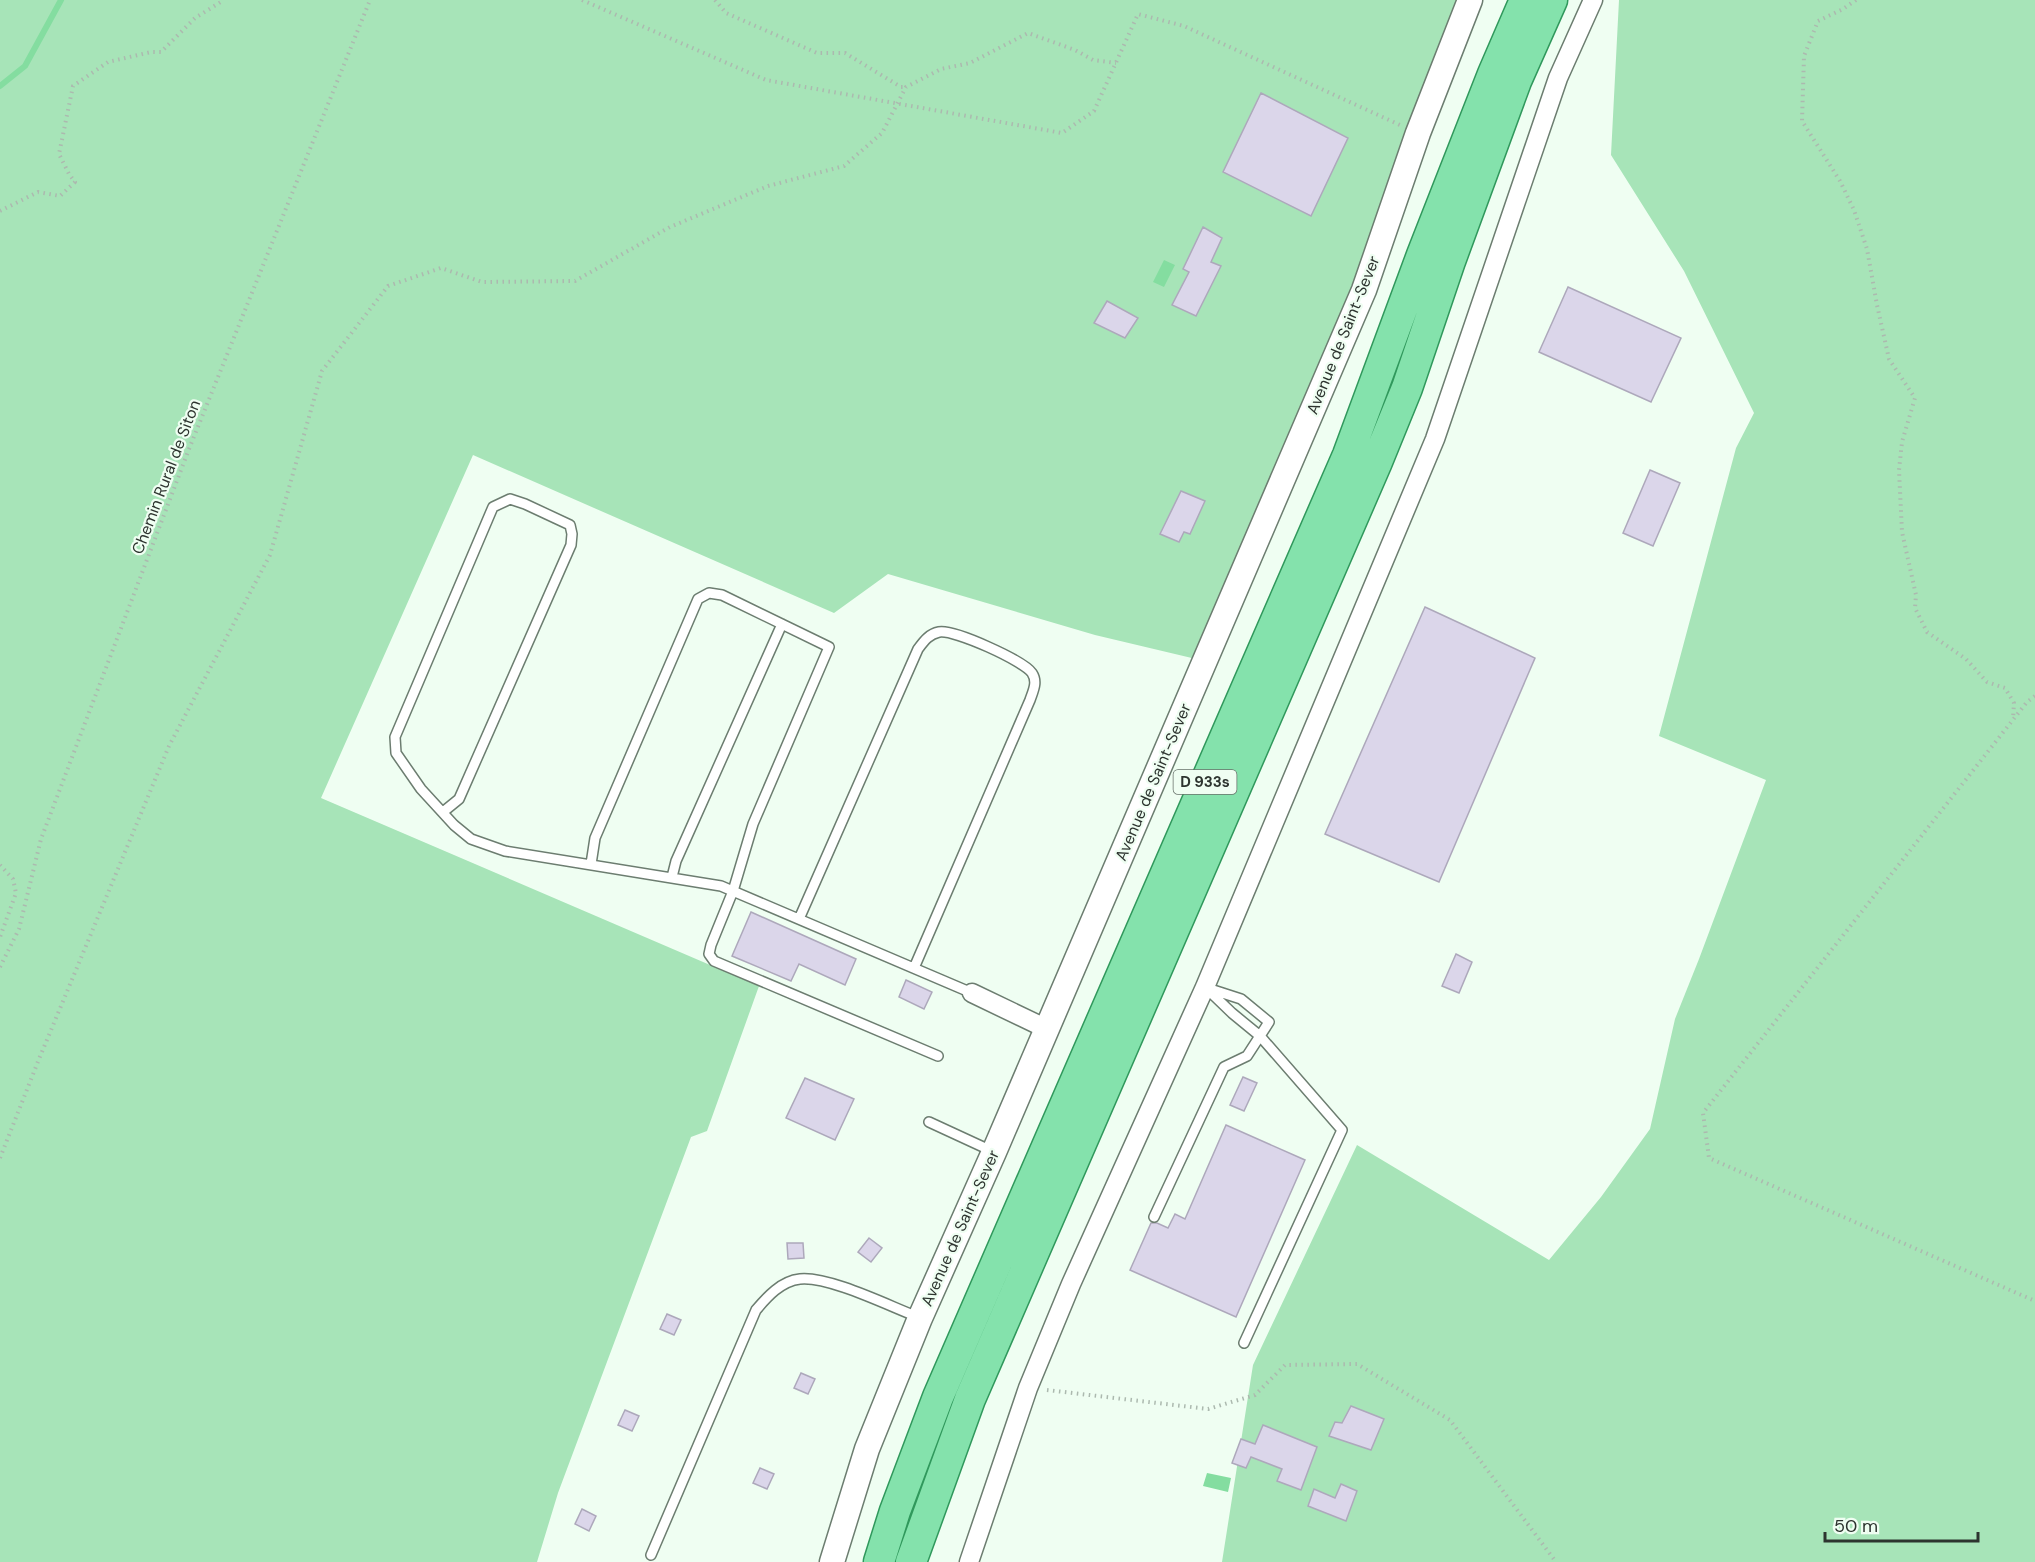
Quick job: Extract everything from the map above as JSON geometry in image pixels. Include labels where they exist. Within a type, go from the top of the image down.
[{"type":"main road","name":"D 933s","points":[[879,1562],[895,1511],[938,1397],[1348,455],[1422,255],[1493,74],[1525,0]]},
{"type":"main road","name":"D 933s","points":[[911,1562],[970,1400],[1376,464],[1407,388],[1450,261],[1516,81],[1552,0]]},
{"type":"street","name":"Avenue de Saint-Sever","points":[[832,1562],[867,1449],[920,1318],[994,1152],[1364,290],[1418,134],[1470,0]]},
{"type":"street","points":[[969,1562],[1028,1388],[1076,1273],[1205,987],[1435,438],[1558,78],[1593,0]]},
{"type":"street","points":[[972,993],[1047,1029]]},
{"type":"lane","points":[[443,812],[459,799],[571,545],[570,525],[510,499],[493,507],[395,737],[396,753],[421,789],[443,812],[471,839],[488,846],[721,886],[972,993]]},
{"type":"lane","points":[[591,864],[595,838],[698,599],[709,593],[722,595],[829,647],[753,824],[733,891],[709,954],[714,961],[938,1056]]},
{"type":"lane","points":[[672,877],[676,861],[782,624]]},
{"type":"lane","points":[[799,919],[918,649],[929,635],[941,631],[955,632],[1022,664],[1032,674],[1035,682],[1030,700],[914,968]]},
{"type":"lane","points":[[1205,987],[1260,1036],[1341,1130],[1244,1343]]},
{"type":"lane","points":[[1154,1217],[1224,1067],[1247,1056],[1269,1022],[1241,999],[1205,987]]},
{"type":"lane","points":[[929,1122],[994,1152]]},
{"type":"lane","points":[[651,1555],[756,1311],[771,1292],[798,1279],[825,1281],[920,1318]]},
{"type":"path","points":[[0,211],[38,192],[60,196],[75,182],[58,154],[73,86],[108,62],[151,52],[161,52],[195,18],[224,0]]},
{"type":"path","name":"Chemin Rural de Siton","points":[[0,967],[19,929],[40,839],[180,471],[370,0]]},
{"type":"path","points":[[582,0],[766,80],[1062,133],[1094,111],[1138,14],[1184,26],[1418,134]]},
{"type":"path","points":[[715,0],[726,13],[752,25],[817,53],[845,53],[901,87],[906,87]]},
{"type":"path","points":[[1856,0],[1818,21],[1804,56],[1802,121],[1840,181],[1854,210],[1867,249],[1889,359],[1916,398],[1902,442],[1899,470],[1902,532],[1916,595],[1915,608],[1927,632],[1966,659],[1988,682],[2005,688],[2014,703],[2013,719]]},
{"type":"path","points":[[0,1158],[169,746],[270,555],[322,371],[388,286],[441,268],[483,282],[575,281],[670,226],[768,186],[844,166],[882,133],[906,87],[941,69],[970,63],[1028,33],[1075,50],[1093,60],[1116,63]]},
{"type":"path","points":[[2035,696],[2026,702],[1703,1113],[1709,1158],[2035,1301]]},
{"type":"path","points":[[0,865],[13,879],[16,893],[0,937]]},
{"type":"path","points":[[1028,1388],[1208,1409],[1256,1395],[1285,1365],[1357,1365],[1450,1420],[1556,1562]]},
{"type":"shaded area","points":[[0,0],[1476,0],[1196,659],[1095,635],[888,574],[834,613],[473,455],[321,798],[759,986],[707,1131],[691,1137],[558,1493],[537,1562],[0,1562]]},
{"type":"shaded area","points":[[1619,0],[2035,0],[2035,1562],[1222,1562],[1253,1365],[1357,1145],[1549,1260],[1601,1197],[1650,1129],[1675,1019],[1766,780],[1659,736],[1736,448],[1754,413],[1684,271],[1611,155]]},
{"type":"shaded area","points":[[1164,260],[1175,265],[1164,287],[1153,282]]},
{"type":"shaded area","points":[[1207,1473],[1231,1478],[1228,1492],[1203,1486]]},
{"type":"building","points":[[1261,93],[1348,138],[1311,216],[1223,172]]},
{"type":"building","points":[[1203,227],[1222,238],[1211,262],[1221,266],[1196,316],[1172,305],[1189,272],[1183,269]]},
{"type":"building","points":[[1568,287],[1681,338],[1651,402],[1539,352]]},
{"type":"building","points":[[1107,301],[1138,318],[1125,338],[1094,323]]},
{"type":"building","points":[[1650,470],[1680,483],[1653,546],[1623,533]]},
{"type":"building","points":[[1181,491],[1205,501],[1190,534],[1184,532],[1179,542],[1160,534]]},
{"type":"building","points":[[1425,607],[1535,658],[1439,882],[1325,834]]},
{"type":"building","points":[[751,912],[856,959],[845,985],[799,964],[791,981],[732,956]]},
{"type":"building","points":[[1456,954],[1472,962],[1459,993],[1442,986]]},
{"type":"building","points":[[906,980],[932,992],[924,1009],[899,997]]},
{"type":"building","points":[[1243,1077],[1257,1083],[1244,1111],[1230,1105]]},
{"type":"building","points":[[805,1078],[854,1099],[835,1140],[786,1118]]},
{"type":"building","points":[[1226,1125],[1305,1160],[1236,1317],[1130,1270],[1151,1223],[1168,1228],[1175,1214],[1185,1219]]},
{"type":"building","points":[[869,1238],[882,1248],[871,1262],[858,1252]]},
{"type":"building","points":[[787,1243],[803,1243],[804,1258],[788,1259]]},
{"type":"building","points":[[667,1314],[681,1320],[674,1335],[660,1329]]},
{"type":"building","points":[[801,1373],[815,1379],[808,1394],[794,1388]]},
{"type":"building","points":[[1351,1406],[1384,1419],[1371,1450],[1329,1436],[1335,1422],[1342,1423]]},
{"type":"building","points":[[625,1410],[639,1416],[632,1431],[618,1425]]},
{"type":"building","points":[[1263,1425],[1317,1447],[1301,1490],[1277,1481],[1282,1469],[1251,1457],[1246,1468],[1232,1463],[1241,1439],[1255,1444]]},
{"type":"building","points":[[760,1468],[774,1474],[767,1489],[753,1483]]},
{"type":"building","points":[[1341,1484],[1357,1491],[1346,1521],[1308,1506],[1314,1489],[1335,1498]]},
{"type":"building","points":[[582,1509],[596,1516],[589,1531],[575,1524]]},
{"type":"waterway","points":[[0,86],[25,66],[61,0]]}]
